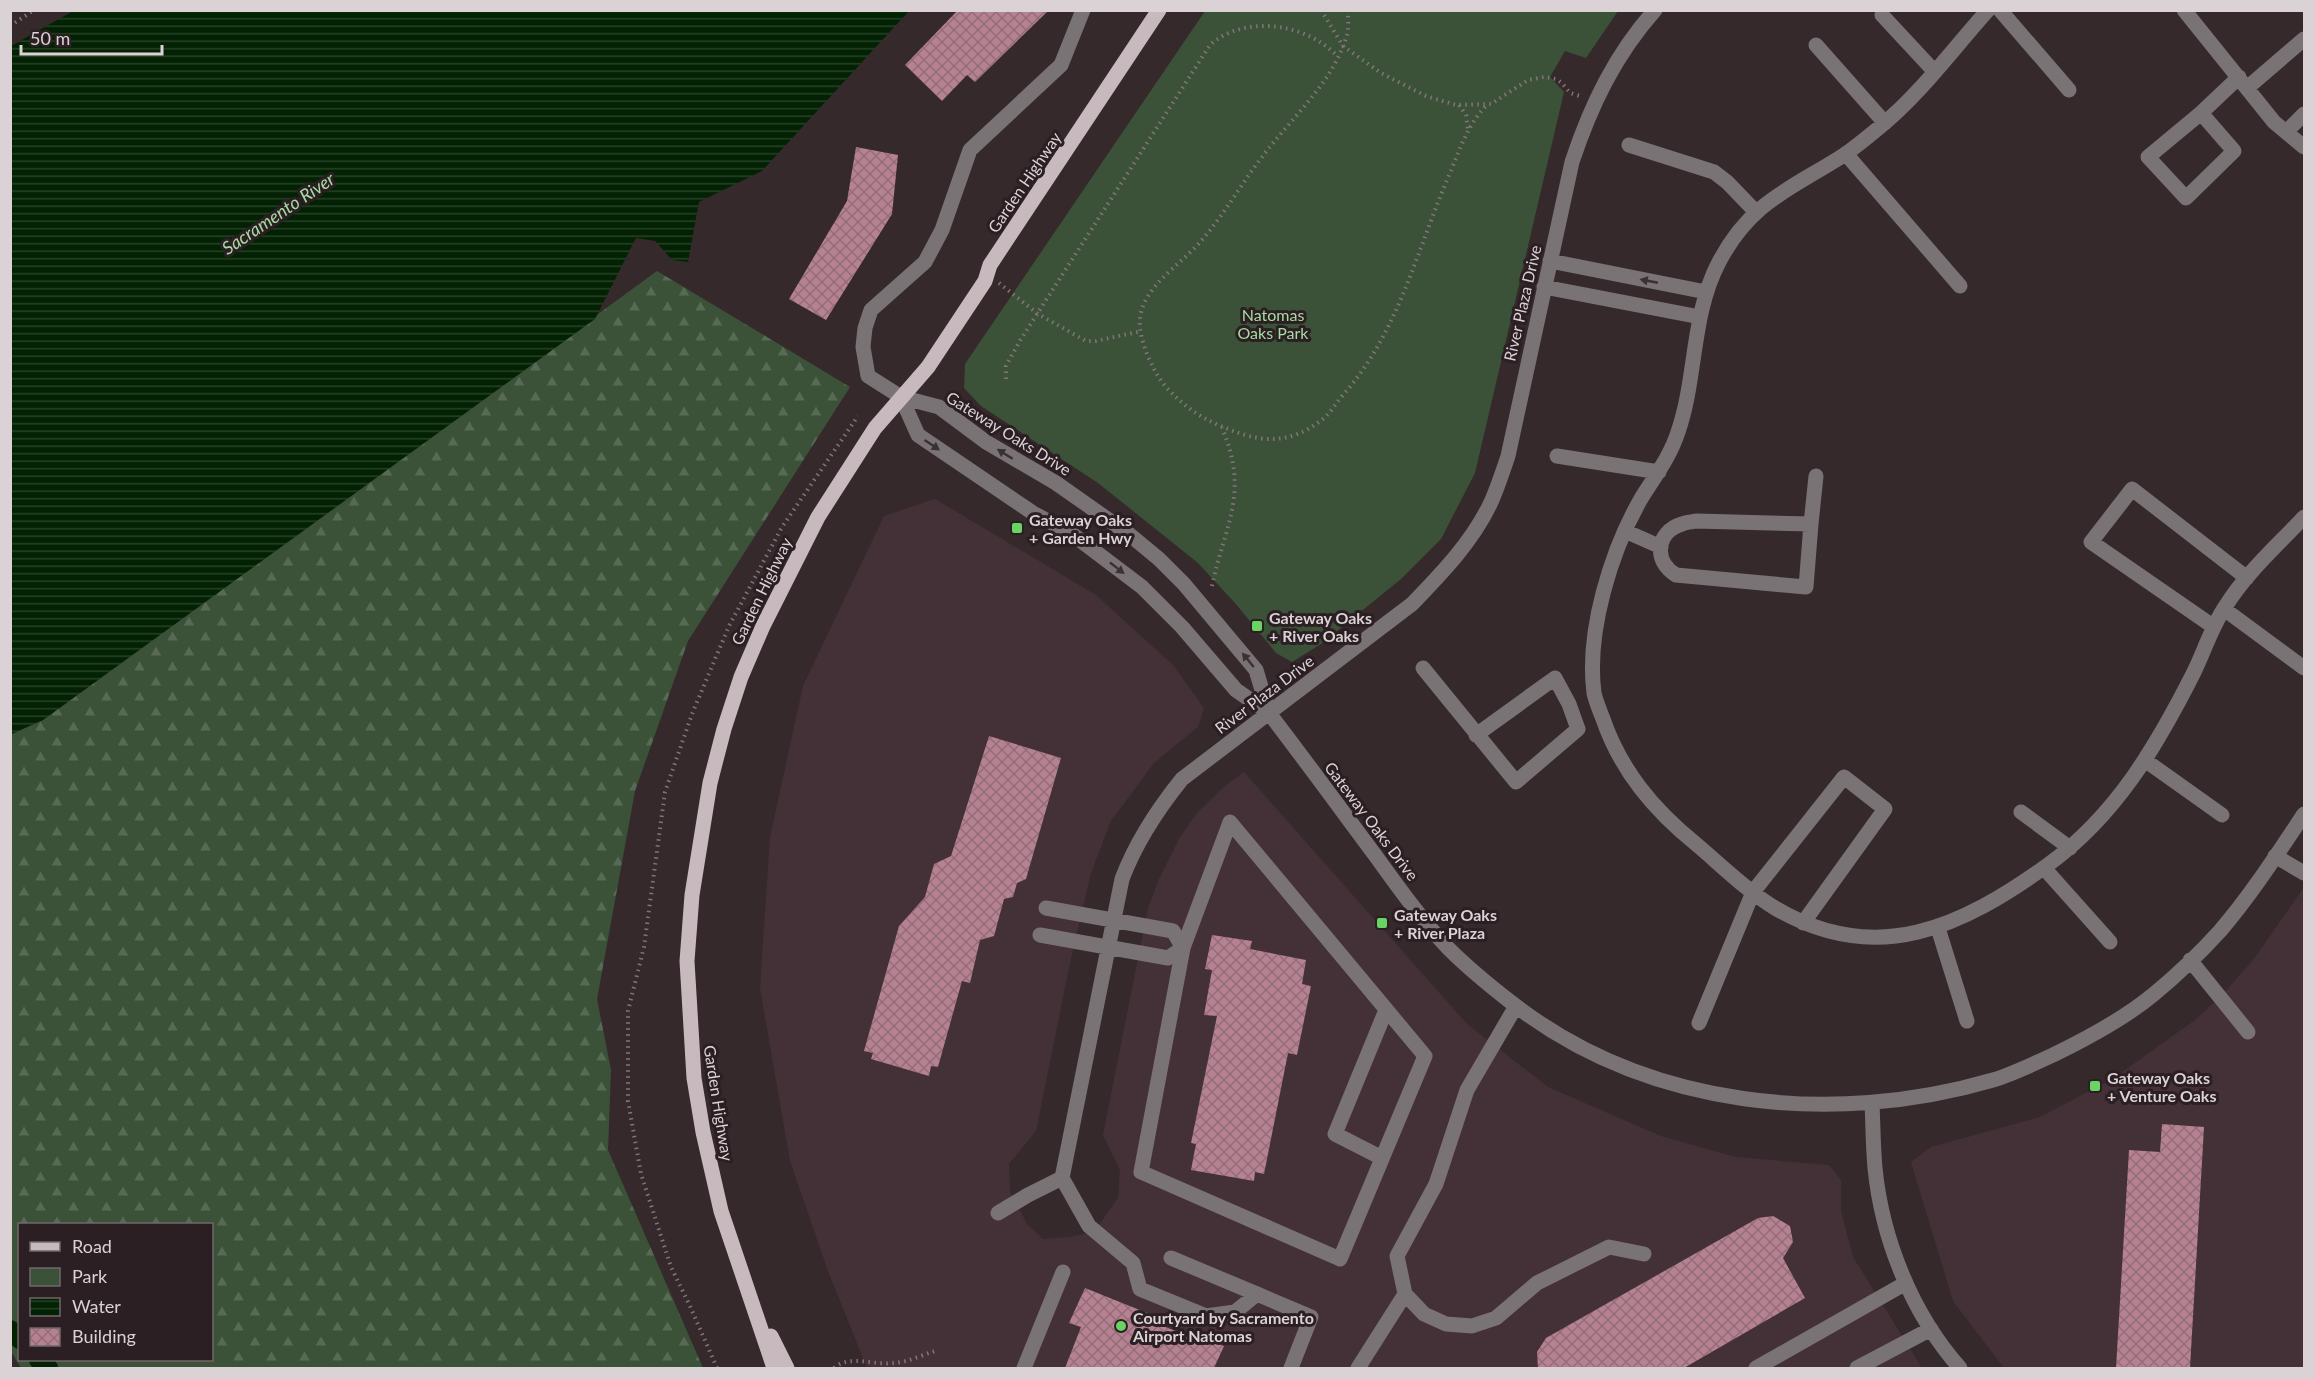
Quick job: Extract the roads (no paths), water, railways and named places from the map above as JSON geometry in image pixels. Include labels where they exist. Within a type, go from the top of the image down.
[{"type":"main road","name":"Garden Highway","points":[[774,1368],[721,1211],[694,1078],[687,961],[692,895],[710,783],[724,729],[741,676],[763,626],[818,517],[875,428],[934,357],[985,281],[990,265],[1159,10]]},
{"type":"main road","name":"Garden Highway","points":[[745,1281],[787,1368]]},
{"type":"street","points":[[902,397],[868,376],[863,347],[865,328],[872,310],[926,262],[942,230],[970,150],[1061,65],[1083,10]]},
{"type":"street","name":"River Plaza Drive","points":[[1062,1178],[1122,879],[1132,852],[1162,804],[1182,779],[1412,604],[1444,571],[1467,540],[1491,501],[1508,456],[1572,162],[1584,126],[1618,58],[1655,10]]},
{"type":"street","points":[[1988,10],[1885,123],[1846,154],[1785,189],[1756,212],[1718,263],[1706,292],[1700,317],[1677,436],[1625,531],[1613,559],[1601,602],[1594,662],[1596,700],[1608,735],[1632,779],[1656,808],[1753,892],[1770,906],[1803,923],[1825,931],[1859,937],[1893,937],[1938,928],[1993,900],[2044,868],[2070,848],[2097,822],[2146,761],[2174,712],[2223,609],[2247,578],[2304,517]]},
{"type":"street","points":[[2000,10],[2069,90]]},
{"type":"street","points":[[2184,10],[2274,122],[2304,147]]},
{"type":"street","points":[[1882,15],[1934,71]]},
{"type":"street","points":[[2201,113],[2234,151],[2186,198],[2148,156],[2201,113],[2304,39]]},
{"type":"street","points":[[1816,45],[1885,123]]},
{"type":"street","points":[[2286,132],[2304,114]]},
{"type":"street","points":[[1629,145],[1714,172],[1756,212]]},
{"type":"street","points":[[1846,154],[1960,286]]},
{"type":"street","points":[[1550,261],[1706,292]]},
{"type":"street","points":[[1544,287],[1700,317]]},
{"type":"street","name":"Gateway Oaks Drive","points":[[902,397],[939,407],[986,442],[1056,483],[1130,535],[1159,559],[1184,584],[1256,670],[1269,713]]},
{"type":"street","name":"Gateway Oaks Drive","points":[[902,397],[918,435],[1033,513],[1072,534],[1134,581],[1182,627],[1236,690],[1269,713],[1423,920],[1473,972],[1516,1006],[1561,1036],[1593,1053],[1644,1074],[1696,1090],[1767,1103],[1821,1105],[1872,1103],[1995,1080],[2028,1066],[2079,1042],[2152,996],[2220,931],[2275,856],[2300,830],[2304,814]]},
{"type":"street","points":[[1557,456],[1659,472]]},
{"type":"street","points":[[1811,524],[1696,521],[1682,523],[1667,534],[1659,554],[1665,569],[1676,575],[1806,587],[1816,476]]},
{"type":"street","points":[[2214,627],[2091,542],[2132,489],[2247,578]]},
{"type":"street","points":[[1625,531],[1661,547]]},
{"type":"street","points":[[2223,609],[2304,668]]},
{"type":"street","points":[[1423,668],[1476,735],[1516,782],[1578,729],[1569,704],[1555,678],[1476,735]]},
{"type":"street","points":[[1569,704],[1596,700]]},
{"type":"street","points":[[2146,761],[2222,815]]},
{"type":"street","points":[[1699,1023],[1753,892],[1844,777],[1886,809],[1803,923]]},
{"type":"street","points":[[2020,812],[2070,848]]},
{"type":"street","points":[[1230,822],[1425,1056],[1340,1259],[1142,1172],[1183,948],[1230,822]]},
{"type":"street","points":[[2275,856],[2304,873]]},
{"type":"street","points":[[2044,868],[2110,942]]},
{"type":"street","points":[[1046,908],[1173,931],[1183,948]]},
{"type":"street","points":[[1938,928],[1968,1021]]},
{"type":"street","points":[[1041,935],[1168,958],[1183,948]]},
{"type":"street","points":[[2190,960],[2248,1032]]},
{"type":"street","points":[[1516,1006],[1467,1090],[1436,1184],[1397,1256],[1405,1294],[1424,1314],[1446,1324],[1472,1326],[1496,1318],[1537,1283],[1609,1247],[1644,1254]]},
{"type":"street","points":[[1382,1158],[1335,1134],[1386,1010]]},
{"type":"street","points":[[1872,1103],[1875,1168],[1881,1207],[1891,1245],[1906,1283],[1931,1329],[1960,1368]]},
{"type":"street","points":[[998,1213],[1062,1178],[1089,1226],[1133,1263],[1140,1289],[1206,1316],[1235,1312],[1257,1294]]},
{"type":"street","points":[[1171,1258],[1311,1317],[1291,1368]]},
{"type":"street","points":[[1024,1368],[1063,1272]]},
{"type":"street","points":[[1756,1368],[1906,1283]]},
{"type":"street","points":[[1358,1368],[1405,1294]]},
{"type":"street","points":[[1866,1366],[1931,1329]]},
{"type":"water","name":"Sacramento River","points":[[73,11],[909,11],[762,171],[699,202],[688,262],[672,260],[655,241],[636,238],[595,319],[43,720],[11,734],[11,46]]},
{"type":"waterway","points":[[10,1330],[18,1337]]},
{"type":"waterway","points":[[40,1361],[48,1368]]},
{"type":"place","name":"Gateway Oaks + Garden Hwy","points":[[1017,528]]},
{"type":"place","name":"Gateway Oaks + River Oaks","points":[[1257,626]]},
{"type":"place","name":"Gateway Oaks + River Plaza","points":[[1382,923]]},
{"type":"place","name":"Gateway Oaks + Venture Oaks","points":[[2095,1086]]},
{"type":"place","name":"Courtyard by Sacramento Airport Natomas","points":[[1121,1326]]},
{"type":"park label","name":"Natomas Oaks Park","points":[[1273,323]]}]
